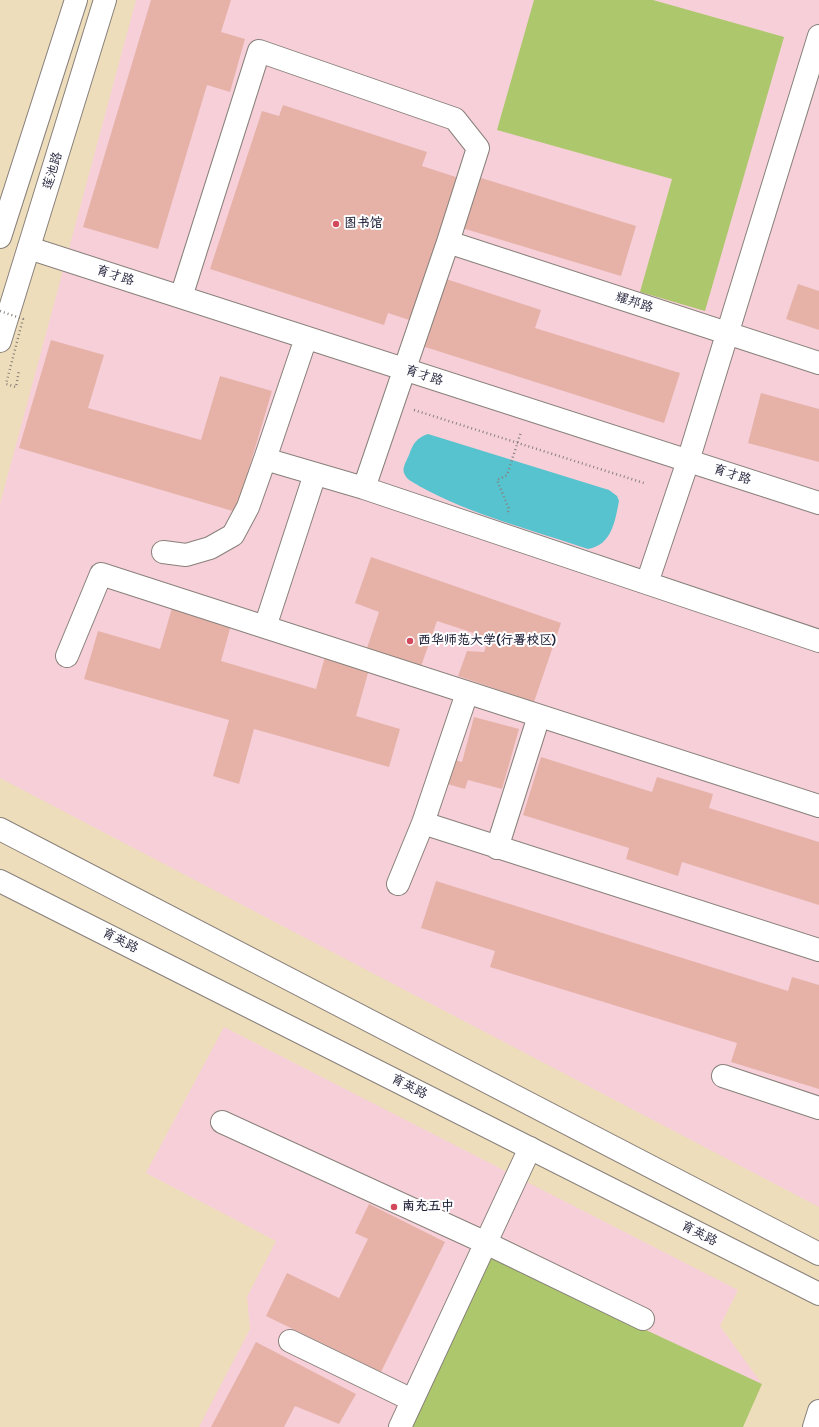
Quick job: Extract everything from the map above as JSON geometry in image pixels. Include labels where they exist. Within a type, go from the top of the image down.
[{"type":"street","points":[[0,237],[76,0]]},
{"type":"street","name":"莲池路","points":[[0,341],[105,0]]},
{"type":"street","points":[[647,584],[688,461],[819,36]]},
{"type":"street","points":[[181,297],[260,51],[455,119],[478,148],[448,242],[364,488]]},
{"type":"street","name":"耀邦路","points":[[448,242],[819,363]]},
{"type":"street","name":"育才路","points":[[29,248],[819,503]]},
{"type":"street","points":[[163,552],[186,555],[210,548],[233,535],[248,507],[306,338]]},
{"type":"street","points":[[265,459],[364,488],[819,641]]},
{"type":"street","points":[[265,627],[315,474]]},
{"type":"street","points":[[67,656],[101,574],[819,806]]},
{"type":"street","points":[[398,884],[422,823],[467,693]]},
{"type":"street","points":[[497,848],[539,716]]},
{"type":"street","points":[[422,823],[819,950]]},
{"type":"street","points":[[0,829],[819,1254]]},
{"type":"street","name":"育英路","points":[[0,881],[819,1294]]},
{"type":"street","points":[[723,1076],[819,1108]]},
{"type":"street","points":[[222,1122],[486,1243],[643,1319]]},
{"type":"street","points":[[400,1427],[530,1148]]},
{"type":"street","points":[[290,1341],[412,1400]]},
{"type":"street","points":[[814,1427],[819,1411]]},
{"type":"path","points":[[0,311],[23,319],[6,384],[16,387],[19,370]]},
{"type":"path","points":[[393,403],[644,483]]},
{"type":"path","points":[[507,516],[509,509],[497,480],[508,475],[517,443],[530,410]]},
{"type":"shaded area","name":"西华师范大学(行署校区)","points":[[136,0],[819,0],[819,1207],[0,778],[0,504]]},
{"type":"shaded area","name":"南充五中","points":[[224,1027],[738,1290],[720,1326],[762,1384],[743,1427],[199,1427],[250,1329],[247,1297],[276,1241],[146,1173]]},
{"type":"green space","points":[[534,0],[653,0],[784,37],[705,311],[640,292],[672,179],[497,130]]},
{"type":"green space","points":[[491,1258],[762,1384],[743,1427],[412,1427]]},
{"type":"water","points":[[428,434],[609,490],[617,496],[619,501],[611,531],[602,543],[596,547],[588,549],[481,514],[419,486],[406,477],[404,468],[416,442],[421,437]]},
{"type":"building","points":[[151,0],[231,0],[221,32],[245,39],[230,92],[207,85],[158,249],[83,227]]},
{"type":"building","name":"图书馆","points":[[283,105],[427,152],[422,166],[462,179],[415,322],[388,313],[384,325],[210,269],[262,111],[279,116]]},
{"type":"building","points":[[478,177],[636,226],[621,276],[462,228]]},
{"type":"building","points":[[443,278],[541,310],[535,328],[680,373],[664,423],[422,346]]},
{"type":"building","points":[[798,284],[819,291],[819,330],[786,319]]},
{"type":"building","points":[[51,340],[104,355],[88,408],[201,440],[220,376],[272,391],[236,512],[19,448]]},
{"type":"building","points":[[761,393],[819,409],[819,462],[748,443]]},
{"type":"building","points":[[371,557],[561,623],[534,702],[458,676],[467,651],[484,652],[489,638],[437,621],[419,672],[365,654],[379,612],[355,603]]},
{"type":"building","points":[[172,608],[231,625],[221,661],[316,689],[326,653],[370,666],[356,716],[400,729],[389,767],[254,729],[239,784],[213,776],[229,720],[84,679],[98,631],[160,649]]},
{"type":"building","points":[[474,717],[519,729],[502,789],[468,780],[465,789],[444,783],[451,759],[462,762]]},
{"type":"building","points":[[541,757],[652,792],[657,777],[713,794],[709,808],[819,842],[819,905],[682,862],[678,876],[626,859],[629,848],[523,815]]},
{"type":"building","points":[[436,881],[788,991],[792,977],[819,985],[819,1089],[731,1062],[737,1043],[490,967],[495,951],[421,928]]},
{"type":"building","points":[[369,1204],[445,1242],[381,1372],[266,1316],[287,1273],[339,1298],[368,1239],[355,1233]]},
{"type":"building","points":[[256,1342],[356,1394],[339,1424],[295,1406],[284,1427],[211,1427]]},
{"type":"place","name":"图书馆","points":[[336,224]]},
{"type":"place","name":"西华师范大学(行署校区)","points":[[410,641]]},
{"type":"place","name":"南充五中","points":[[394,1207]]}]
